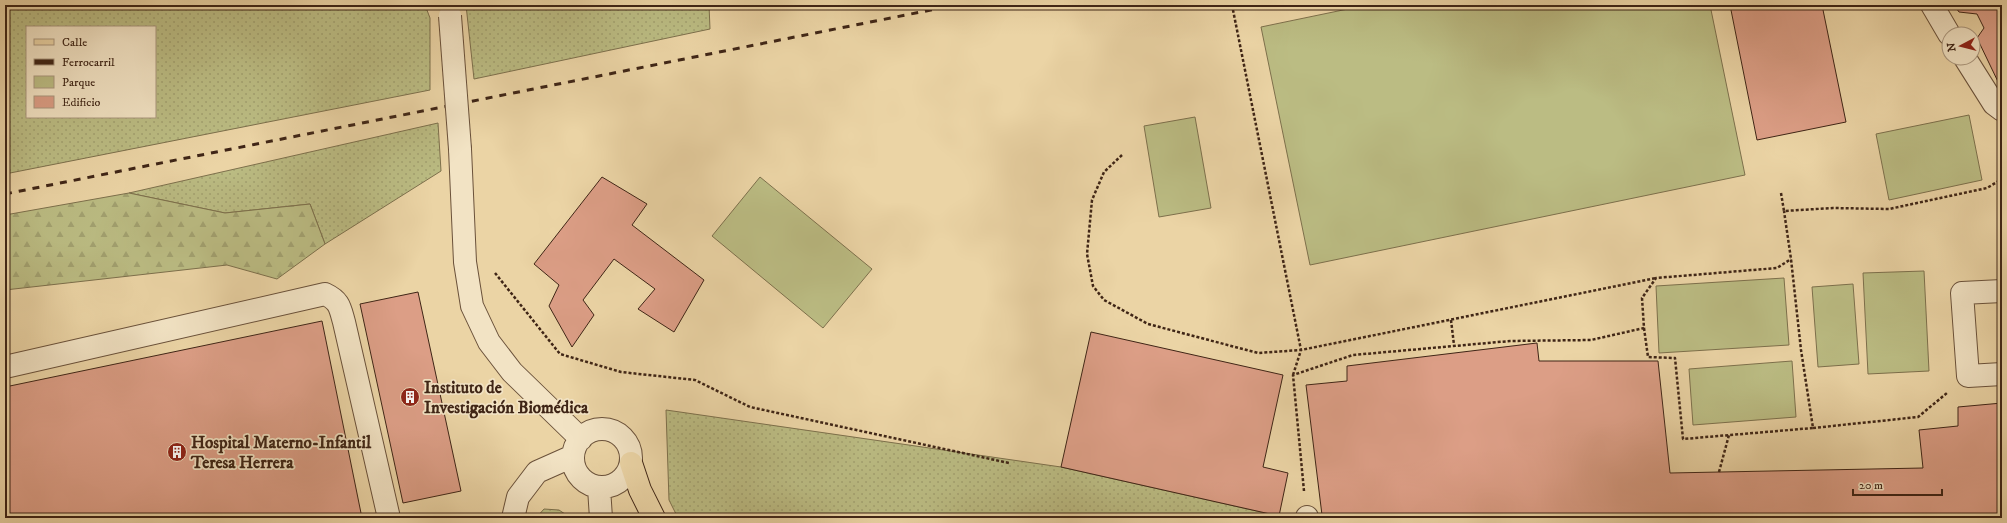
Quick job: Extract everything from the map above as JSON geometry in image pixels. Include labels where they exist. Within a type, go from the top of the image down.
[{"type":"main road","points":[[631,462],[640,490],[654,518]]},
{"type":"street","points":[[1932,5],[1944,26]]},
{"type":"street","points":[[448,11],[460,149],[465,262],[472,306],[489,342],[512,372],[577,448],[576,469],[583,480],[599,488],[608,487],[624,479],[631,462],[631,453],[628,445],[622,437],[615,432],[606,429],[588,433],[577,448],[537,472],[518,497],[513,518]]},
{"type":"street","points":[[1970,66],[1994,104],[2002,110]]},
{"type":"street","points":[[2002,291],[1962,293],[1968,376],[2002,374]]},
{"type":"street","points":[[5,366],[325,294],[335,298],[342,315],[389,518]]},
{"type":"street","points":[[599,488],[601,518]]},
{"type":"path","points":[[1232,5],[1301,350],[1293,375],[1307,518]]},
{"type":"path","points":[[1122,155],[1104,172],[1092,200],[1087,254],[1093,286],[1104,300],[1148,324],[1258,353],[1301,350],[1656,278],[1778,268],[1791,259]]},
{"type":"path","points":[[1784,211],[1832,208],[1889,209],[1987,188],[2002,179]]},
{"type":"path","points":[[1781,193],[1791,259],[1801,350],[1813,428]]},
{"type":"path","points":[[465,262],[486,263],[560,354],[621,372],[695,380],[750,407],[1010,463]]},
{"type":"path","points":[[1656,278],[1642,298],[1648,356],[1675,358],[1683,439],[1918,417],[1968,376]]},
{"type":"path","points":[[1451,320],[1454,345]]},
{"type":"path","points":[[1293,375],[1352,355],[1510,341],[1591,340],[1644,328]]},
{"type":"path","points":[[1719,472],[1729,435]]},
{"type":"green space","points":[[5,5],[425,5],[430,18],[430,90],[5,174]]},
{"type":"green space","points":[[466,5],[709,5],[710,29],[474,79]]},
{"type":"green space","points":[[1367,5],[1710,5],[1745,175],[1310,265],[1261,27]]},
{"type":"green space","points":[[1969,115],[1982,180],[1889,200],[1876,134]]},
{"type":"green space","points":[[1195,117],[1211,208],[1159,217],[1144,126]]},
{"type":"green space","points":[[438,123],[441,171],[325,244],[310,204],[225,213],[129,193]]},
{"type":"green space","points":[[760,177],[872,269],[823,328],[712,236]]},
{"type":"green space","points":[[129,193],[225,213],[310,204],[325,244],[277,279],[227,265],[5,290],[5,215]]},
{"type":"green space","points":[[1924,271],[1929,371],[1868,374],[1863,273]]},
{"type":"green space","points":[[1784,278],[1789,345],[1659,353],[1656,286]]},
{"type":"green space","points":[[1853,284],[1859,364],[1818,367],[1812,287]]},
{"type":"green space","points":[[1792,361],[1796,417],[1693,425],[1689,369]]},
{"type":"green space","points":[[666,410],[1061,467],[1279,516],[1279,518],[678,518],[669,500]]},
{"type":"green space","points":[[544,509],[559,510],[571,518],[536,518]]},
{"type":"building","points":[[1730,5],[1822,5],[1846,122],[1757,140]]},
{"type":"building","points":[[1954,5],[2002,5],[2002,90],[1981,46],[1981,32],[1984,28],[1977,14],[1959,12]]},
{"type":"building","points":[[602,177],[647,204],[632,225],[704,280],[674,332],[638,309],[655,289],[614,259],[583,300],[594,315],[572,347],[549,306],[559,285],[534,264]]},
{"type":"building","name":"Instituto de Investigación Biomédica","points":[[418,292],[461,491],[403,503],[360,304]]},
{"type":"building","name":"Hospital Materno-Infantil Teresa Herrera","points":[[322,321],[362,518],[5,518],[5,387]]},
{"type":"building","points":[[1091,332],[1283,375],[1263,467],[1288,473],[1279,516],[1061,467]]},
{"type":"building","points":[[1537,343],[1539,361],[1658,361],[1670,473],[1923,468],[1919,430],[1958,426],[1958,407],[2002,403],[2002,518],[1336,518],[1335,514],[1322,515],[1306,385],[1347,381],[1347,366]]},
{"type":"railway","points":[[5,194],[956,5]]},
{"type":"place","name":"Instituto de Investigación Biomédica","points":[[410,397]]},
{"type":"place","name":"Hospital Materno-Infantil Teresa Herrera","points":[[177,452]]}]
